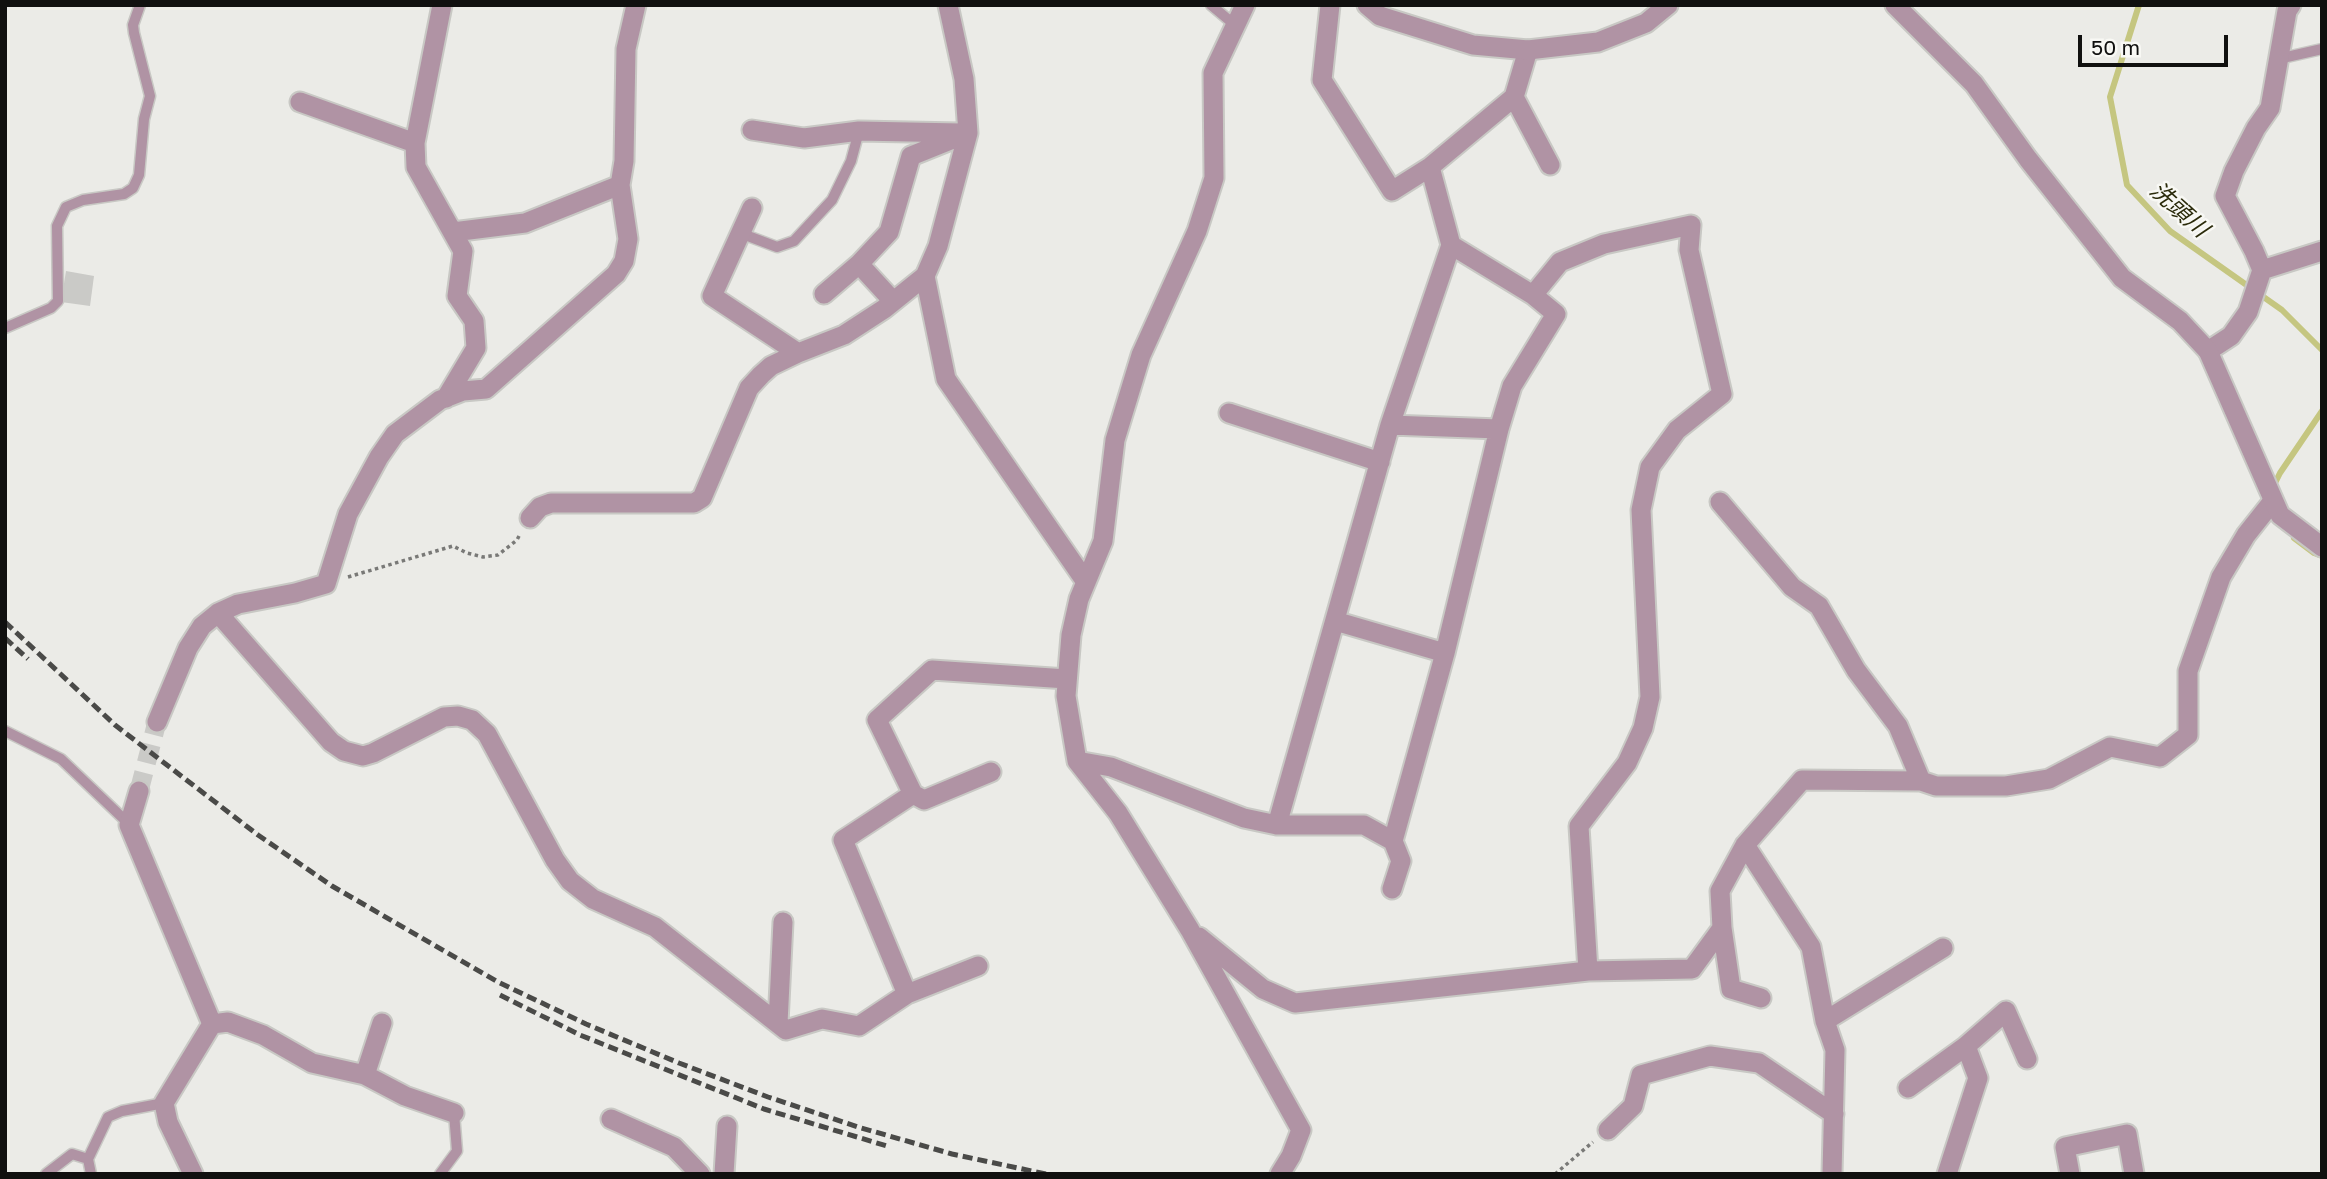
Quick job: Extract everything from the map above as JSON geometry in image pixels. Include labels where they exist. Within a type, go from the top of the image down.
[{"type":"street","points":[[442,5],[415,144],[416,167],[463,251],[457,296],[474,321],[476,348],[446,398]]},
{"type":"street","points":[[157,722],[188,648],[202,626],[218,613],[238,604],[326,584],[348,514],[379,457],[395,434],[440,400],[463,391],[486,389],[616,274],[624,261],[628,239],[620,185],[624,161],[626,49],[636,5]]},
{"type":"street","points":[[530,518],[540,507],[551,503],[694,503],[702,498],[749,388],[771,366],[844,335],[925,276],[938,246],[968,133],[964,79],[948,5]]},
{"type":"street","points":[[1245,5],[1213,73],[1214,178],[1197,231],[1141,355],[1115,440],[1103,541],[1079,599],[1071,635],[1066,696],[1077,761],[1118,813],[1189,930],[1301,1130],[1291,1156],[1280,1174]]},
{"type":"street","points":[[1330,5],[1322,80],[1392,191],[1430,167],[1514,97],[1528,50]]},
{"type":"street","points":[[1367,5],[1380,16],[1473,45],[1528,50],[1598,42],[1646,23],[1668,5]]},
{"type":"street","points":[[1895,5],[1974,84],[2028,159],[2122,278],[2180,321],[2208,351],[2280,515],[2322,547]]},
{"type":"street","points":[[2208,351],[2231,336],[2248,312],[2262,270],[2225,196],[2234,171],[2256,128],[2270,108],[2287,11],[2291,5]]},
{"type":"street","points":[[1514,97],[1550,165]]},
{"type":"street","points":[[300,102],[415,144]]},
{"type":"street","points":[[752,130],[804,138],[859,131],[968,133]]},
{"type":"street","points":[[824,294],[859,264],[889,232],[911,156],[968,133]]},
{"type":"street","points":[[1278,825],[1390,425],[1451,245],[1430,167]]},
{"type":"street","points":[[453,232],[525,223],[620,185]]},
{"type":"street","points":[[752,208],[712,296],[798,353]]},
{"type":"street","points":[[1533,295],[1560,262],[1604,244],[1691,225],[1689,250],[1722,394],[1677,430],[1650,467],[1642,510],[1650,697],[1643,728],[1627,763],[1579,826],[1588,971]]},
{"type":"street","points":[[1392,889],[1401,861],[1393,841],[1445,653],[1499,429],[1512,386],[1556,313],[1533,295],[1451,245]]},
{"type":"street","points":[[2262,270],[2322,251]]},
{"type":"street","points":[[859,264],[893,301]]},
{"type":"street","points":[[925,276],[946,379],[1086,582]]},
{"type":"street","points":[[1229,413],[1380,462]]},
{"type":"street","points":[[1390,425],[1499,429]]},
{"type":"street","points":[[1761,998],[1731,989],[1722,928],[1720,891],[1745,845],[1802,780],[1921,781],[1936,786],[2007,786],[2049,779],[2110,747],[2160,757],[2188,735],[2188,671],[2221,577],[2246,535],[2273,501]]},
{"type":"street","points":[[1720,502],[1792,587],[1819,606],[1856,670],[1898,726],[1921,781]]},
{"type":"street","points":[[218,613],[331,742],[344,751],[363,756],[373,753],[444,717],[458,716],[472,720],[482,727],[555,860],[570,881],[593,899],[655,927],[786,1030],[822,1019],[859,1026],[907,995],[978,966]]},
{"type":"street","points":[[1335,621],[1445,653]]},
{"type":"street","points":[[991,772],[924,800],[913,794],[877,720],[932,670],[1067,679]]},
{"type":"street","points":[[1077,761],[1111,767],[1244,818],[1278,825],[1364,825],[1393,841]]},
{"type":"street","points":[[139,792],[129,825],[212,1024]]},
{"type":"street","points":[[907,995],[844,840],[913,794]]},
{"type":"street","points":[[1745,845],[1811,947],[1825,1021],[1835,1050],[1832,1174]]},
{"type":"street","points":[[778,1023],[783,922]]},
{"type":"street","points":[[1189,930],[1263,989],[1295,1003],[1588,971],[1692,969],[1722,928]]},
{"type":"street","points":[[1825,1021],[1943,948]]},
{"type":"street","points":[[1908,1088],[1966,1046],[2006,1011],[2026,1059]]},
{"type":"street","points":[[212,1024],[228,1023],[263,1035],[312,1063],[365,1075],[405,1096],[454,1113]]},
{"type":"street","points":[[365,1075],[382,1023]]},
{"type":"street","points":[[193,1174],[168,1122],[164,1103],[212,1024]]},
{"type":"street","points":[[1947,1174],[1978,1078],[1966,1046]]},
{"type":"street","points":[[1608,1130],[1633,1106],[1641,1075],[1710,1056],[1759,1063],[1834,1114]]},
{"type":"street","points":[[611,1119],[674,1147],[701,1174]]},
{"type":"street","points":[[724,1174],[727,1126]]},
{"type":"street","points":[[2070,1174],[2065,1147],[2127,1134],[2134,1174]]},
{"type":"lane","points":[[5,328],[51,308],[58,301],[57,226],[66,207],[83,200],[124,194],[133,188],[139,175],[144,119],[150,96],[133,25],[140,5]]},
{"type":"lane","points":[[1211,5],[1236,26]]},
{"type":"lane","points":[[2278,59],[2322,49]]},
{"type":"lane","points":[[740,233],[777,247],[794,241],[832,200],[851,161],[859,131]]},
{"type":"lane","points":[[5,732],[61,760],[129,825]]},
{"type":"lane","points":[[91,1174],[88,1158],[108,1117],[122,1111],[164,1103]]},
{"type":"lane","points":[[440,1174],[457,1151],[454,1113]]},
{"type":"lane","points":[[46,1174],[72,1154],[88,1158]]},
{"type":"path","points":[[326,584],[453,546],[467,554],[483,557],[498,555],[516,540],[530,518]]},
{"type":"path","points":[[1555,1174],[1608,1130]]},
{"type":"building","points":[[66,271],[94,276],[90,306],[61,302]]},
{"type":"waterway","name":"洗頭川","points":[[2139,5],[2110,97],[2127,185],[2170,231],[2282,310],[2322,350]]},
{"type":"waterway","name":"洗頭川","points":[[2272,489],[2322,411]]},
{"type":"waterway","name":"洗頭川","points":[[2294,538],[2322,556]]},
{"type":"tunnel","points":[[139,791],[157,722]]},
{"type":"railway","points":[[5,622],[115,725],[258,835],[332,886],[498,982],[586,1024],[768,1097],[952,1154],[1046,1174]]},
{"type":"railway","points":[[5,638],[28,659]]},
{"type":"railway","points":[[500,995],[580,1035],[764,1109],[887,1146]]}]
